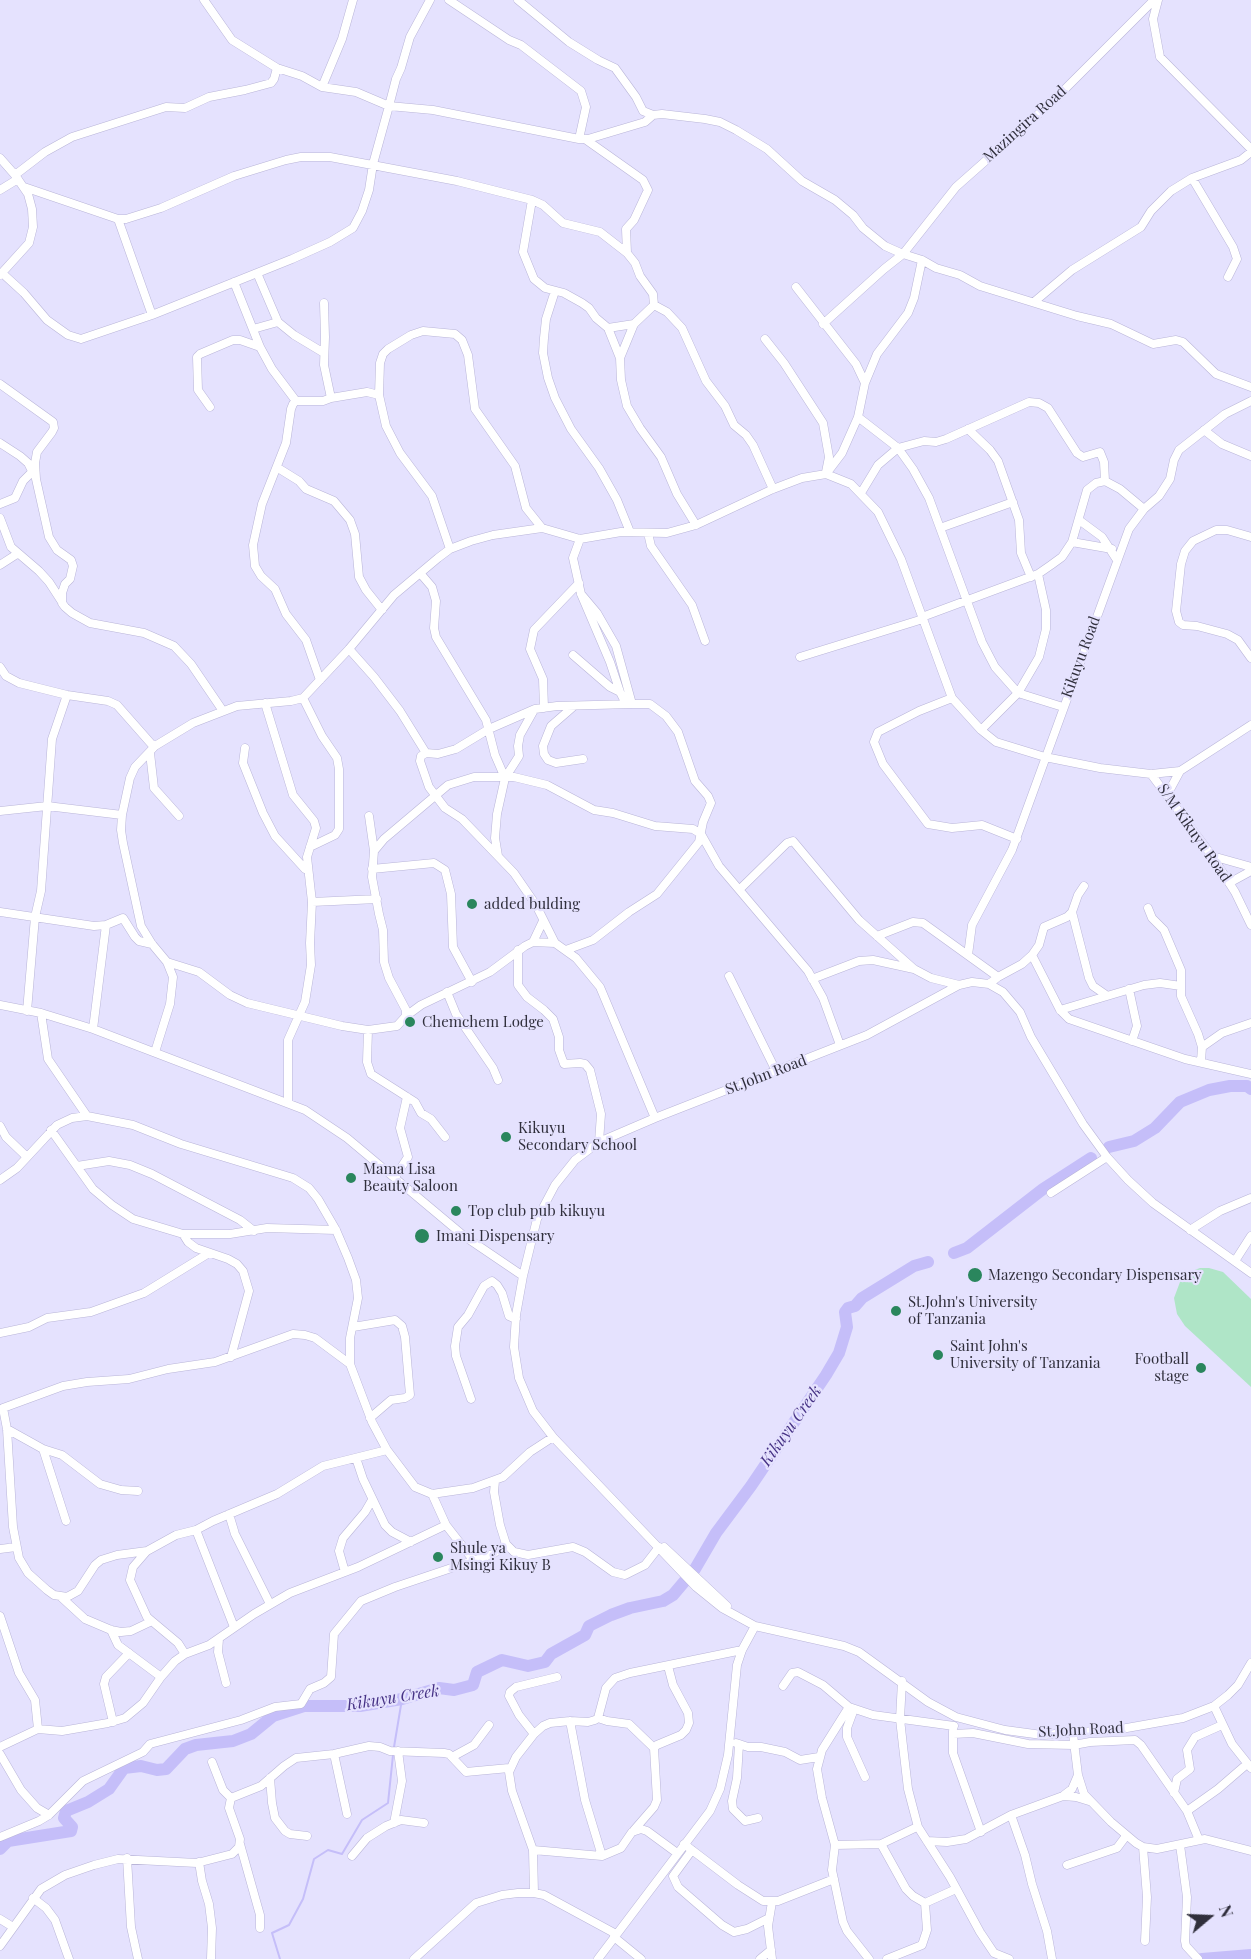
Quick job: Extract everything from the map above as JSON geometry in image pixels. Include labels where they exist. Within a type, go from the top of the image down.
[{"type":"street","points":[[204,0],[232,40],[277,68],[302,76],[322,87],[356,92],[389,106],[434,110],[582,139],[643,180],[648,190],[634,220],[626,229],[627,253]]},
{"type":"street","points":[[322,87],[342,39],[353,0]]},
{"type":"street","points":[[0,158],[28,194],[33,227],[29,243],[1,274],[24,293],[47,320],[68,335],[81,339],[152,315],[330,242],[353,228],[363,211],[373,164],[410,37],[430,0]]},
{"type":"street","points":[[449,0],[509,40],[521,45],[581,91],[586,107],[582,139]]},
{"type":"street","points":[[518,0],[569,42],[615,68],[643,111],[653,115],[662,114],[720,122],[736,130],[767,149],[802,180],[835,200],[885,246],[922,260],[936,268],[960,275],[980,286],[1111,324],[1152,344],[1176,340],[1183,342],[1216,374],[1251,387]]},
{"type":"street","points":[[1034,302],[1072,270],[1141,227],[1171,191],[1192,178],[1241,160],[1251,151],[1160,57],[1153,20],[1156,0]]},
{"type":"street","name":"Mazingira Road","points":[[824,324],[903,254],[956,187],[1052,102],[1156,0]]},
{"type":"street","points":[[0,190],[45,152],[72,137],[166,107],[185,108],[209,97],[271,83],[277,68]]},
{"type":"street","points":[[582,139],[645,122],[653,115]]},
{"type":"street","points":[[24,187],[118,219],[139,217],[234,176],[293,158],[330,157],[373,164],[457,181],[532,200],[543,205],[563,223],[600,232],[627,253],[635,263],[640,276],[653,294],[654,305]]},
{"type":"street","points":[[1192,178],[1233,247],[1237,259],[1228,277]]},
{"type":"street","points":[[532,200],[523,252],[534,279],[545,288],[564,293],[589,308],[596,318],[608,328],[620,358],[621,380],[627,406],[661,458],[677,494],[696,525]]},
{"type":"street","points":[[118,219],[152,315]]},
{"type":"street","points":[[826,474],[842,453],[858,417],[865,383],[877,354],[908,313],[914,298],[922,260]]},
{"type":"street","points":[[257,273],[278,322],[294,335],[324,353]]},
{"type":"street","points":[[234,282],[260,347],[272,369],[296,401]]},
{"type":"street","points":[[796,287],[856,364],[865,383]]},
{"type":"street","points":[[555,291],[546,318],[544,338],[543,353],[548,378],[555,398],[571,429],[617,500],[630,531]]},
{"type":"street","points":[[324,303],[325,376],[331,398]]},
{"type":"street","points":[[620,358],[634,324],[654,305]]},
{"type":"street","points":[[654,305],[667,312],[682,328],[706,381],[734,425],[746,435],[753,445],[773,489]]},
{"type":"street","points":[[253,329],[278,322]]},
{"type":"street","points":[[608,328],[634,324]]},
{"type":"street","points":[[450,549],[432,496],[400,453],[386,426],[379,395],[380,363],[383,354],[411,335],[423,331],[455,334],[462,340],[468,355],[475,409],[515,465],[526,508],[542,528]]},
{"type":"street","points":[[765,339],[784,363],[823,423],[829,457],[826,474]]},
{"type":"street","points":[[210,406],[198,390],[197,357],[233,340],[260,347]]},
{"type":"street","points":[[0,384],[53,422],[52,432],[37,452],[34,475],[45,526],[57,550],[71,560],[73,566],[70,579],[65,584],[62,593],[62,603]]},
{"type":"street","points":[[296,401],[323,401],[367,392],[379,395]]},
{"type":"street","points":[[296,401],[291,409],[286,443],[278,468],[262,504],[253,545],[253,558],[261,576],[275,589],[286,614],[306,640],[320,680]]},
{"type":"street","name":"Kikuyu Road","points":[[968,955],[972,925],[1017,839],[1129,529],[1144,509],[1159,496],[1170,479],[1174,460],[1179,450],[1225,414],[1251,401]]},
{"type":"street","points":[[861,493],[878,465],[898,448],[924,441],[936,442],[1029,402],[1039,403],[1052,413],[1077,453],[1083,457],[1100,452],[1104,462],[1105,481]]},
{"type":"street","points":[[858,417],[898,448],[924,488],[988,656],[995,667],[1018,693],[1063,707]]},
{"type":"street","points":[[968,429],[998,461],[1013,502],[1020,533],[1021,553],[1035,576],[1046,610],[1046,629],[1039,657],[1018,693],[981,730]]},
{"type":"street","points":[[1204,430],[1222,444],[1251,456]]},
{"type":"street","points":[[0,443],[20,456],[34,475]]},
{"type":"street","points":[[278,468],[306,489],[334,501],[350,520],[355,534],[359,577],[382,610]]},
{"type":"street","points":[[155,1052],[170,1004],[173,977],[167,963],[141,926],[121,830],[130,778],[135,767],[152,750],[193,723],[237,706],[303,698],[349,649],[394,595],[450,549],[487,536],[542,528],[580,539],[630,531],[667,533],[696,525],[802,478],[826,474],[848,483],[861,493],[878,513],[901,559],[952,698],[981,730],[996,742],[1045,757],[1100,768],[1151,774],[1180,771],[1248,728]]},
{"type":"street","points":[[0,504],[15,498],[19,494],[22,481],[34,475]]},
{"type":"street","points":[[800,657],[922,618],[1035,576],[1062,556],[1072,542],[1087,490],[1096,483],[1105,481],[1120,489],[1144,509]]},
{"type":"street","points":[[940,528],[1013,502]]},
{"type":"street","points":[[0,518],[11,547],[17,554],[34,565],[72,613],[90,623],[144,633],[174,646],[191,664],[223,711]]},
{"type":"street","points":[[1079,520],[1102,537],[1112,549],[1117,560]]},
{"type":"street","points":[[1251,537],[1216,530],[1192,541],[1180,564],[1176,598],[1176,610],[1182,625],[1197,626],[1227,634],[1238,640],[1251,658]]},
{"type":"street","points":[[648,533],[651,546],[692,605],[705,641]]},
{"type":"street","points":[[580,539],[573,558],[581,594],[610,662],[620,692],[623,698],[632,704]]},
{"type":"street","points":[[1072,542],[1112,549]]},
{"type":"street","points":[[0,565],[17,554]]},
{"type":"street","points":[[420,573],[432,587],[436,600],[434,628],[436,637],[461,676],[489,729],[495,755],[505,777]]},
{"type":"street","points":[[544,708],[543,679],[530,649],[534,630],[579,583]]},
{"type":"street","points":[[51,586],[65,584]]},
{"type":"street","points":[[581,594],[597,613],[616,646],[632,704]]},
{"type":"street","points":[[349,649],[396,705],[426,753]]},
{"type":"street","points":[[573,655],[610,687],[620,692]]},
{"type":"street","points":[[0,667],[6,676],[19,683],[117,705],[152,750],[154,788],[179,816]]},
{"type":"street","points":[[27,1011],[35,917],[41,891],[52,739],[67,695]]},
{"type":"street","points":[[303,698],[322,736],[338,758],[339,769],[339,829],[335,835],[310,847]]},
{"type":"street","points":[[952,698],[919,711],[878,732],[874,742],[883,764],[928,824],[952,828],[982,825],[1017,839]]},
{"type":"street","points":[[265,703],[293,795],[314,821],[316,828],[307,857],[312,902],[311,965],[305,1002],[288,1040],[288,1102]]},
{"type":"street","points":[[566,950],[593,940],[617,920],[657,894],[694,849],[701,834],[710,799],[697,784],[678,732],[650,704],[535,709],[489,729],[456,749],[438,754],[426,753],[421,756],[420,767],[429,787],[445,808],[462,819],[525,886],[555,942],[576,958],[600,987],[656,1118]]},
{"type":"street","points":[[574,706],[551,726],[543,746],[544,754],[548,760],[556,763],[583,759]]},
{"type":"street","points":[[498,858],[495,837],[497,814],[505,777],[519,756],[520,735],[535,709]]},
{"type":"street","points":[[245,748],[243,763],[275,837],[308,870]]},
{"type":"street","points":[[1167,795],[1180,771]]},
{"type":"street","name":"S/M Kikuyu Road","points":[[1151,774],[1212,856],[1251,925]]},
{"type":"street","points":[[374,851],[384,839],[435,794],[448,785],[468,778],[514,777],[547,785],[594,810],[613,813],[655,826],[693,829],[701,834],[719,866],[804,965],[823,998],[840,1045]]},
{"type":"street","points":[[0,811],[47,806],[122,815]]},
{"type":"street","points":[[369,816],[374,851],[372,869],[383,930],[386,969],[406,1010],[406,1016]]},
{"type":"street","points":[[740,889],[787,843],[793,841],[859,920],[914,969],[931,978],[959,985]]},
{"type":"street","points":[[1212,856],[1251,869]]},
{"type":"street","points":[[372,869],[434,863],[445,870],[451,894],[453,947],[472,982]]},
{"type":"street","points":[[1229,883],[1251,869]]},
{"type":"street","points":[[1084,886],[1072,912],[1044,927],[1039,945],[1032,955],[1022,964],[989,984],[1003,992],[1020,1012],[1063,1092],[1107,1157],[1153,1203],[1251,1273]]},
{"type":"street","points":[[312,902],[376,899]]},
{"type":"street","points":[[1148,908],[1152,918],[1164,930],[1181,970],[1181,996],[1198,1034],[1202,1047],[1201,1061]]},
{"type":"street","points":[[0,912],[94,926],[106,925],[123,918],[139,941],[152,944]]},
{"type":"street","points":[[1072,912],[1089,978],[1093,986],[1106,995]]},
{"type":"street","points":[[534,942],[543,921]]},
{"type":"street","points":[[877,936],[913,922],[923,922],[998,977]]},
{"type":"street","points":[[93,1029],[106,925]]},
{"type":"street","points":[[167,963],[199,972],[241,1001],[300,1017],[368,1030],[397,1026],[421,1005],[490,972],[518,950],[534,942],[555,942]]},
{"type":"street","points":[[518,950],[518,985],[527,997],[553,1019],[564,1064],[580,1063],[590,1070],[601,1114],[599,1142]]},
{"type":"street","points":[[1032,955],[1060,1010],[1069,1019],[1185,1059],[1251,1074]]},
{"type":"street","points":[[812,979],[859,961],[873,960],[914,969]]},
{"type":"street","points":[[729,976],[737,987],[776,1071]]},
{"type":"street","name":"St.John Road","points":[[644,1530],[553,1437],[533,1411],[519,1378],[514,1347],[516,1319],[523,1276],[537,1219],[546,1200],[565,1171],[599,1142],[867,1035],[959,985],[972,982],[989,984]]},
{"type":"street","points":[[1060,1010],[1152,983],[1181,986]]},
{"type":"street","points":[[1129,989],[1137,1026],[1132,1041]]},
{"type":"street","points":[[447,992],[456,1014],[493,1068],[498,1080]]},
{"type":"street","points":[[0,1005],[41,1013],[93,1029],[305,1110],[347,1138],[464,1236],[523,1276]]},
{"type":"street","points":[[41,1013],[48,1059],[87,1116]]},
{"type":"street","points":[[1202,1047],[1222,1033],[1251,1023]]},
{"type":"street","points":[[368,1030],[368,1068],[371,1074],[415,1102],[421,1113],[431,1119],[445,1137]]},
{"type":"street","points":[[395,1177],[408,1157],[400,1128],[407,1097]]},
{"type":"street","points":[[0,1180],[27,1158],[51,1130],[64,1120],[87,1116],[133,1125],[181,1144],[293,1178],[309,1188],[318,1199],[336,1230],[348,1258],[358,1289],[357,1307],[350,1338],[350,1364],[370,1418],[387,1450],[415,1487],[432,1494],[460,1492],[495,1480],[506,1475],[530,1452],[553,1437]]},
{"type":"street","points":[[0,1126],[6,1137],[27,1158]]},
{"type":"street","points":[[51,1130],[93,1189],[133,1219],[183,1234],[230,1234],[254,1232],[267,1228],[336,1230]]},
{"type":"street","points":[[1051,1192],[1107,1157]]},
{"type":"street","points":[[77,1166],[109,1161],[130,1165],[240,1220],[254,1232]]},
{"type":"street","points":[[1190,1230],[1220,1211],[1251,1198]]},
{"type":"street","points":[[183,1234],[188,1242],[237,1264],[246,1277],[249,1291],[231,1357]]},
{"type":"street","points":[[1235,1261],[1251,1236]]},
{"type":"street","points":[[0,1333],[29,1327],[46,1318],[91,1312],[144,1293],[209,1253]]},
{"type":"street","points":[[471,1399],[456,1356],[458,1327],[484,1286],[492,1281],[502,1293],[509,1316],[516,1319]]},
{"type":"street","points":[[353,1327],[395,1320],[402,1326],[405,1337],[410,1395],[391,1400],[370,1418]]},
{"type":"street","points":[[1,1410],[63,1386],[129,1379],[231,1357],[293,1334],[305,1335],[324,1343],[350,1364]]},
{"type":"street","points":[[0,1399],[7,1429],[13,1527],[22,1565],[47,1590],[61,1597],[84,1619],[111,1630],[131,1631],[150,1622]]},
{"type":"street","points":[[7,1429],[43,1449],[62,1455],[100,1484],[121,1490],[138,1491]]},
{"type":"street","points":[[43,1449],[66,1521]]},
{"type":"street","points":[[185,1654],[178,1643],[150,1622],[130,1580],[133,1567],[147,1551],[176,1535],[196,1530],[277,1494],[320,1467],[387,1450]]},
{"type":"street","points":[[356,1458],[372,1500],[388,1529],[411,1542]]},
{"type":"street","points":[[495,1480],[496,1507],[506,1544],[514,1552],[528,1555],[565,1548],[578,1549],[613,1572],[625,1575],[645,1566],[659,1547]]},
{"type":"street","points":[[432,1494],[446,1525],[474,1562]]},
{"type":"street","points":[[345,1572],[339,1551],[342,1538],[365,1512],[372,1500]]},
{"type":"street","points":[[229,1514],[235,1534],[270,1604]]},
{"type":"street","points":[[0,1747],[38,1729],[62,1731],[125,1718],[140,1706],[161,1677],[175,1661],[185,1654],[219,1639],[270,1604],[312,1583],[345,1572],[446,1525]]},
{"type":"street","points":[[196,1530],[234,1628]]},
{"type":"street","points":[[644,1530],[677,1562]]},
{"type":"street","points":[[644,1530],[677,1562]]},
{"type":"street","points":[[0,1838],[49,1815],[83,1781],[143,1752],[150,1744],[241,1720],[275,1707],[301,1704],[310,1689],[331,1677],[334,1634],[357,1604],[370,1596],[394,1587],[474,1562],[493,1554],[506,1544]]},
{"type":"street","points":[[0,1549],[16,1547]]},
{"type":"street","points":[[61,1597],[67,1597],[78,1591],[95,1565],[101,1560],[117,1555],[147,1551]]},
{"type":"street","name":"St.John Road","points":[[677,1562],[734,1615],[755,1626],[844,1646],[859,1652],[928,1702],[956,1717],[1005,1730],[1042,1735],[1073,1734],[1121,1729],[1183,1718],[1214,1707],[1238,1685],[1251,1663]]},
{"type":"street","points":[[0,1616],[19,1673],[35,1700],[38,1729]]},
{"type":"street","points":[[598,1959],[710,1811],[720,1789],[729,1739],[737,1665],[741,1650],[755,1626]]},
{"type":"street","points":[[111,1630],[115,1642],[161,1677]]},
{"type":"street","points":[[219,1639],[218,1652],[226,1683]]},
{"type":"street","points":[[597,1718],[604,1693],[610,1682],[630,1673],[741,1650]]},
{"type":"street","points":[[113,1722],[104,1684],[106,1677],[129,1653]]},
{"type":"street","points":[[654,1748],[657,1744],[681,1736],[689,1723],[688,1713],[673,1685],[668,1666]]},
{"type":"street","points":[[783,1686],[792,1673],[798,1672],[823,1685],[851,1708],[873,1715],[1028,1744],[1074,1745],[1135,1740],[1141,1745],[1187,1811],[1199,1840]]},
{"type":"street","points":[[534,1734],[519,1714],[509,1696],[510,1692],[516,1687],[557,1677]]},
{"type":"street","points":[[902,1681],[900,1719],[908,1789],[917,1827],[994,1953],[998,1957],[1009,1959]]},
{"type":"street","points":[[1187,1811],[1250,1767],[1238,1754],[1214,1707]]},
{"type":"street","points":[[851,1708],[827,1740],[817,1769],[822,1798],[835,1845],[832,1862],[834,1879],[847,1931],[869,1959]]},
{"type":"street","points":[[851,1708],[846,1737],[865,1778]]},
{"type":"street","points":[[956,1717],[953,1753],[981,1832]]},
{"type":"street","points":[[533,1850],[602,1856],[621,1848],[654,1808],[657,1800],[654,1748],[629,1724],[597,1718],[588,1722],[570,1721],[547,1724],[534,1734],[510,1768],[512,1791],[533,1850],[534,1893]]},
{"type":"street","points":[[570,1721],[585,1800],[602,1856]]},
{"type":"street","points":[[452,1757],[474,1745],[489,1725]]},
{"type":"street","points":[[1174,1793],[1177,1779],[1190,1769],[1187,1750],[1195,1737],[1222,1725]]},
{"type":"street","points":[[1073,1734],[1078,1775],[1084,1794],[1126,1836],[1143,1847],[1157,1849],[1199,1840],[1213,1840],[1251,1851]]},
{"type":"street","points":[[729,1739],[739,1744],[785,1752],[800,1760],[819,1758]]},
{"type":"street","points":[[739,1744],[737,1778],[732,1801],[734,1809],[745,1821],[758,1818]]},
{"type":"street","points":[[231,1798],[258,1788],[296,1758],[334,1754],[369,1746],[398,1751],[438,1752],[452,1757],[466,1772],[510,1768]]},
{"type":"street","points":[[394,1823],[402,1781],[398,1751]]},
{"type":"street","points":[[0,1754],[21,1790],[37,1808],[49,1815]]},
{"type":"street","points":[[334,1754],[347,1814]]},
{"type":"street","points":[[212,1762],[223,1790],[231,1798]]},
{"type":"street","points":[[927,1841],[966,1839],[1011,1815],[1063,1796],[1072,1789],[1078,1775]]},
{"type":"street","points":[[270,1778],[275,1818],[290,1834],[307,1836]]},
{"type":"street","points":[[1063,1796],[1076,1797],[1092,1803]]},
{"type":"street","points":[[231,1798],[229,1808],[240,1834],[240,1844],[260,1915],[260,1928]]},
{"type":"street","points":[[1011,1815],[1047,1931],[1052,1959]]},
{"type":"street","points":[[352,1856],[367,1838],[394,1823],[401,1820],[424,1823]]},
{"type":"street","points":[[835,1845],[881,1844],[917,1827]]},
{"type":"street","points":[[634,1830],[647,1831],[677,1853]]},
{"type":"street","points":[[1067,1864],[1117,1848],[1126,1836]]},
{"type":"street","points":[[0,1946],[33,1898],[48,1883],[65,1875],[106,1861],[127,1858],[199,1862],[228,1856],[240,1844]]},
{"type":"street","points":[[684,1844],[752,1895],[764,1901],[772,1902],[834,1879]]},
{"type":"street","points":[[881,1844],[906,1889],[925,1903]]},
{"type":"street","points":[[1180,1845],[1187,1897],[1186,1946],[1198,1959]]},
{"type":"street","points":[[1143,1847],[1147,1897],[1145,1941]]},
{"type":"street","points":[[692,1850],[673,1876],[678,1887],[722,1925],[734,1932],[747,1929],[769,1918]]},
{"type":"street","points":[[127,1858],[130,1927],[138,1959]]},
{"type":"street","points":[[199,1862],[212,1928],[211,1959]]},
{"type":"street","points":[[925,1903],[956,1889]]},
{"type":"street","points":[[414,1959],[476,1903],[502,1895],[534,1893],[564,1905],[615,1936],[641,1959]]},
{"type":"street","points":[[33,1898],[46,1908],[55,1920],[69,1959]]},
{"type":"street","points":[[760,1959],[772,1955],[769,1918],[772,1902]]},
{"type":"street","points":[[887,1959],[912,1951],[922,1945],[927,1930],[925,1903]]},
{"type":"street","points":[[0,1919],[13,1927]]},
{"type":"green space","points":[[1200,1268],[1223,1272],[1251,1299],[1251,1387],[1185,1326],[1177,1314],[1174,1298],[1180,1282],[1192,1271]]},
{"type":"waterway","name":"Kikuyu Creek","points":[[1109,1147],[1134,1141],[1155,1128],[1180,1102],[1209,1090],[1230,1086],[1247,1086],[1251,1089]]},
{"type":"waterway","name":"Kikuyu Creek","points":[[954,1253],[967,1248],[1043,1189],[1091,1158]]},
{"type":"waterway","name":"Kikuyu Creek","points":[[0,1849],[8,1841],[71,1831],[72,1827],[64,1818],[66,1811],[88,1802],[109,1789],[124,1768],[141,1766],[157,1770],[166,1769],[185,1749],[196,1745],[233,1741],[251,1734],[273,1716],[304,1706],[360,1706],[402,1699],[439,1688],[454,1690],[473,1685],[477,1672],[502,1660],[528,1666],[545,1662],[551,1654],[585,1635],[589,1626],[611,1615],[630,1608],[663,1601],[673,1595],[695,1569],[716,1533],[751,1486],[826,1375],[839,1353],[847,1327],[845,1312],[848,1308],[855,1306],[862,1298],[914,1266],[928,1262]]},
{"type":"waterway","points":[[394,1747],[402,1699]]},
{"type":"waterway","points":[[280,1959],[272,1933],[289,1925],[303,1899],[314,1859],[328,1850],[342,1854],[362,1820],[388,1803],[393,1755]]},
{"type":"waterway","points":[[1202,1959],[1251,1955]]},
{"type":"place","name":"added bulding","points":[[472,904]]},
{"type":"place","name":"Chemchem Lodge","points":[[410,1022]]},
{"type":"place","name":"Kikuyu Secondary School","points":[[506,1137]]},
{"type":"place","name":"Mama Lisa Beauty Saloon","points":[[351,1178]]},
{"type":"place","name":"Top club pub kikuyu","points":[[456,1211]]},
{"type":"place","name":"Imani Dispensary","points":[[422,1236]]},
{"type":"place","name":"Mazengo Secondary Dispensary","points":[[975,1275]]},
{"type":"place","name":"St.John's University of Tanzania","points":[[896,1311]]},
{"type":"place","name":"Saint John's University of Tanzania","points":[[938,1355]]},
{"type":"place","name":"Football stage","points":[[1201,1368]]},
{"type":"place","name":"Shule ya Msingi Kikuy B","points":[[438,1557]]}]
